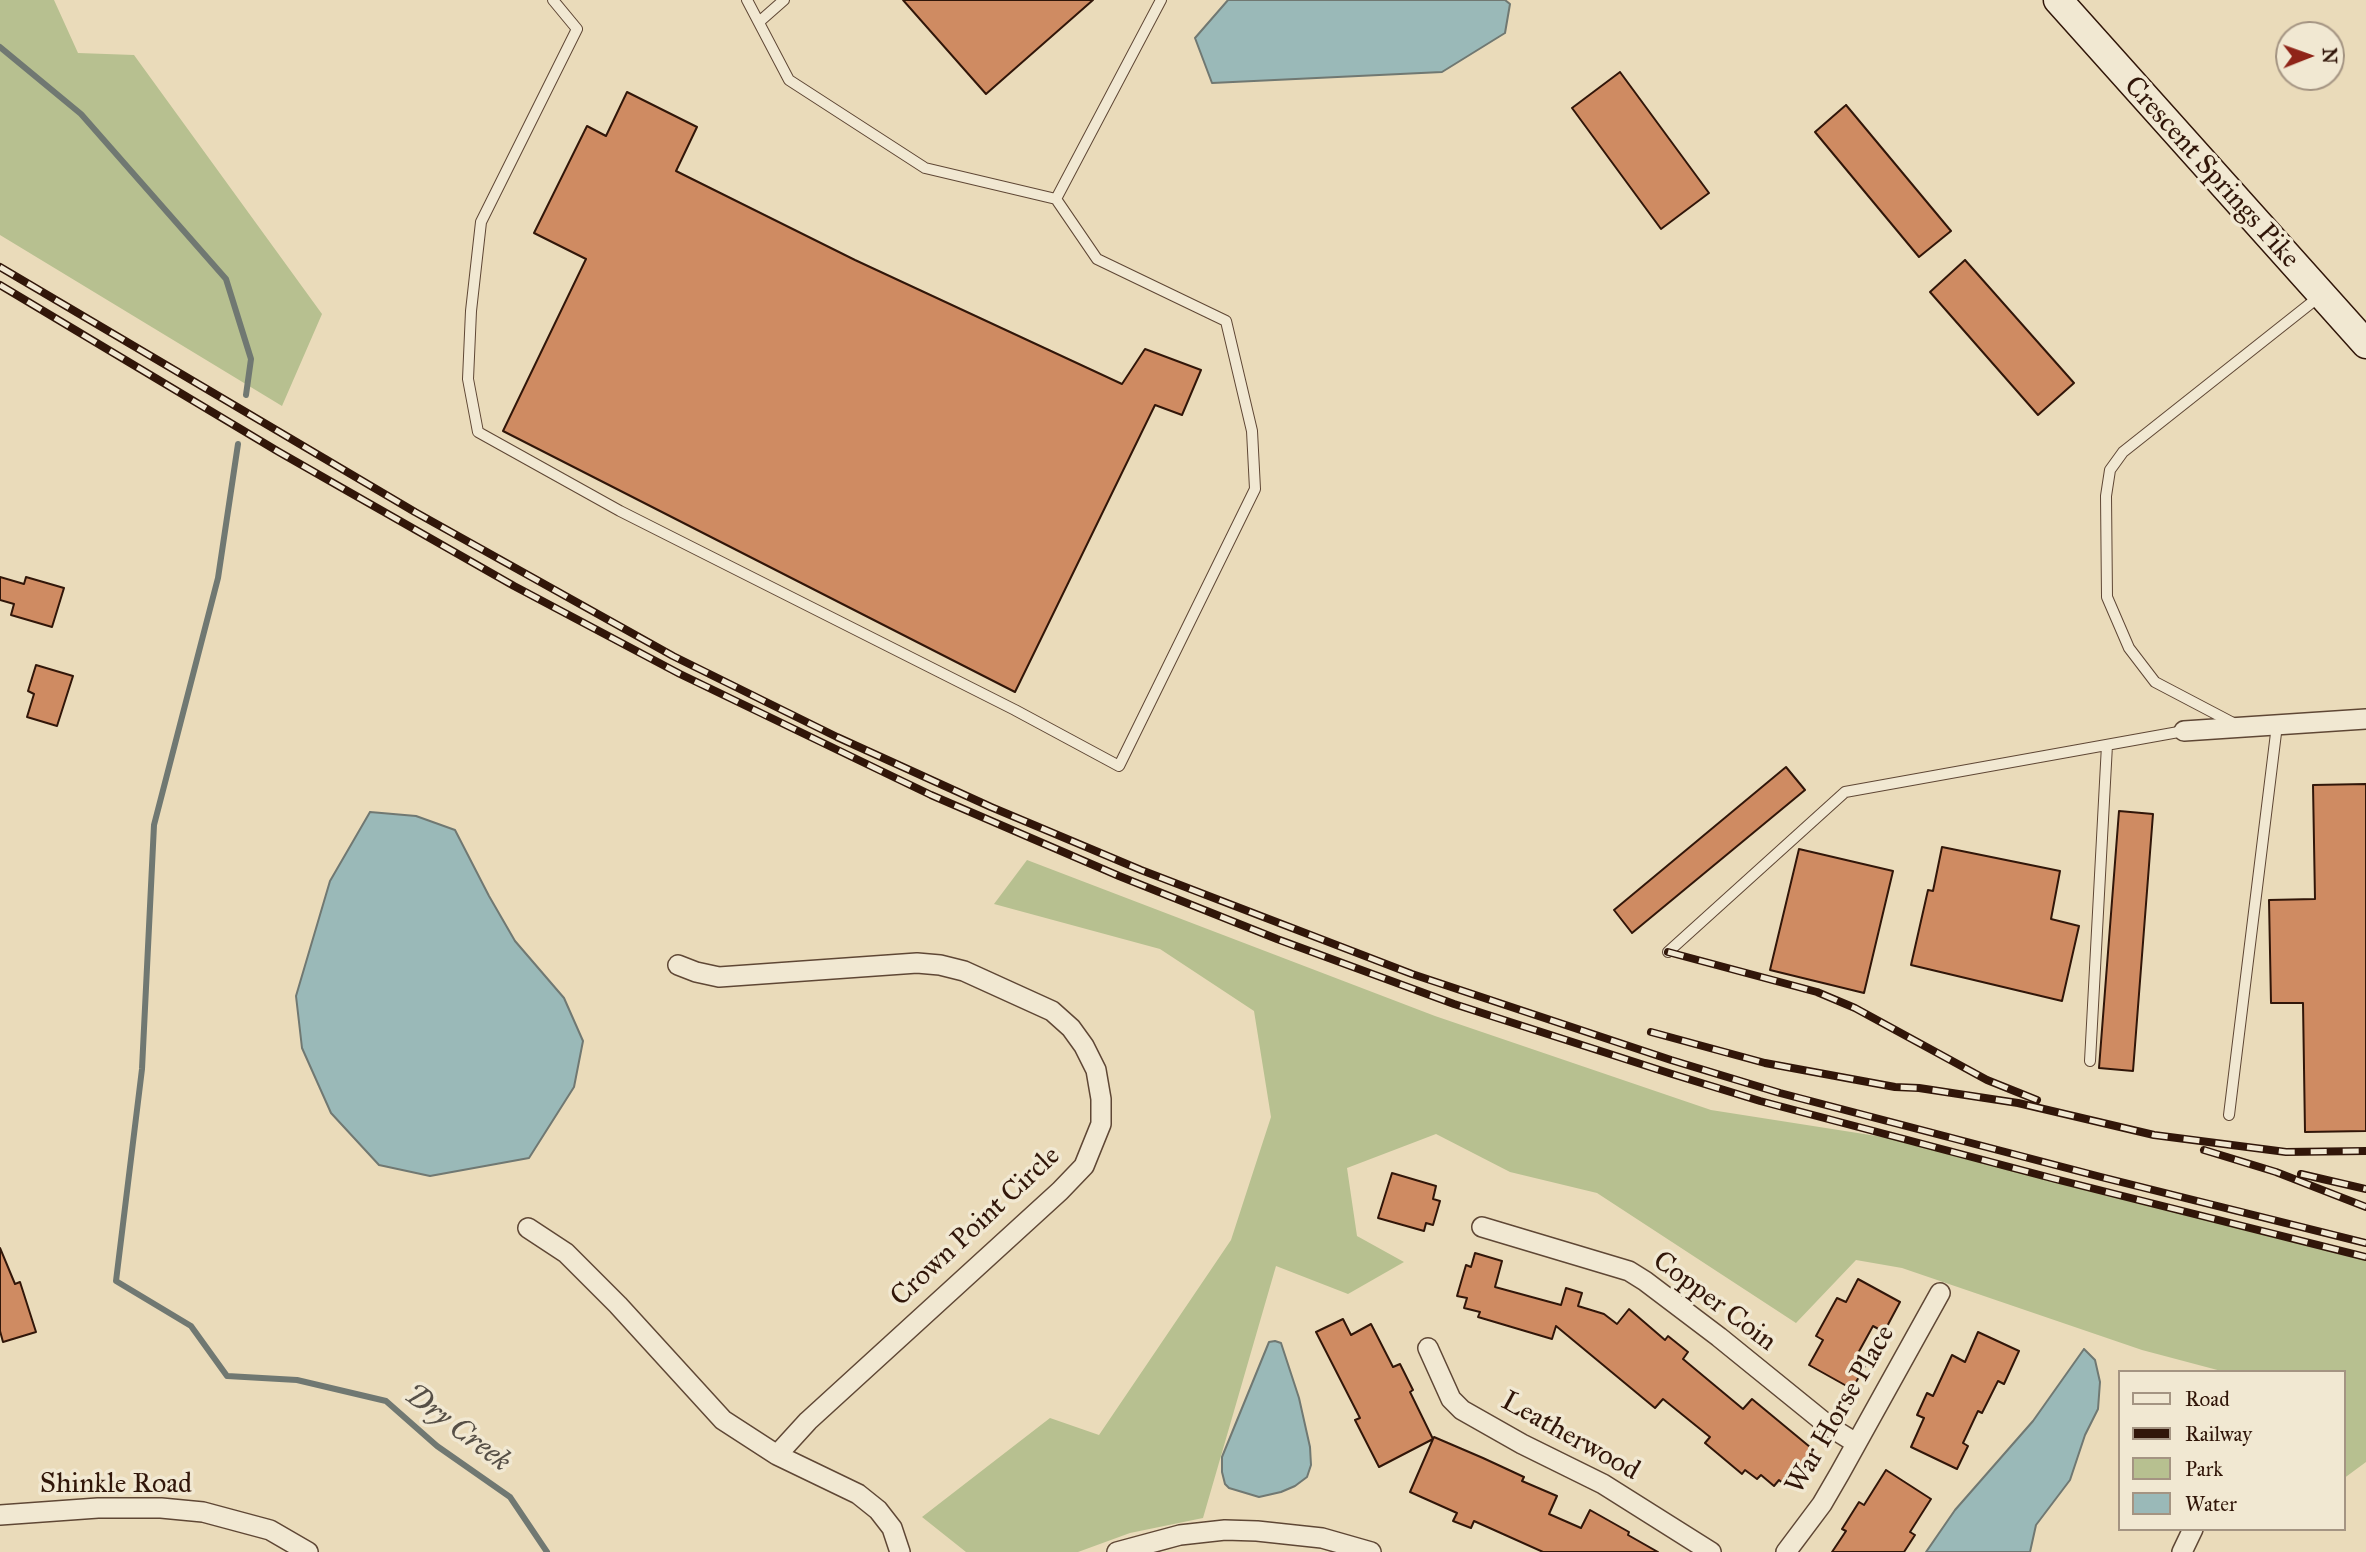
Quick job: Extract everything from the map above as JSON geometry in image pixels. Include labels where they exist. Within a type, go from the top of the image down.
[{"type":"main road","name":"Crescent Springs Pike","points":[[2058,0],[2366,344]]},
{"type":"street","points":[[2184,731],[2366,719]]},
{"type":"street","name":"Crown Point Circle","points":[[678,965],[719,976],[917,963],[964,971],[1052,1011],[1071,1028],[1096,1070],[1101,1099],[1101,1124],[1084,1166],[808,1421],[777,1455]]},
{"type":"street","name":"Copper Coin","points":[[1482,1227],[1629,1271],[1718,1337],[1830,1427],[1856,1443]]},
{"type":"street","points":[[528,1228],[566,1253],[618,1305],[723,1420],[777,1455],[858,1494],[878,1510],[892,1528],[900,1552]]},
{"type":"street","name":"War Horse Place","points":[[1786,1552],[1822,1504],[1940,1293]]},
{"type":"street","name":"Leatherwood","points":[[1428,1348],[1451,1399],[1462,1410],[1522,1444],[1603,1484],[1711,1552]]},
{"type":"street","name":"Shinkle Road","points":[[0,1515],[98,1508],[161,1508],[203,1512],[270,1530],[308,1552]]},
{"type":"street","points":[[1117,1552],[1181,1535],[1225,1530],[1322,1538],[1370,1552]]},
{"type":"street","points":[[2182,1552],[2192,1531]]},
{"type":"lane","points":[[553,0],[578,29],[481,222],[471,311],[468,379],[478,432],[620,511],[1015,710],[1119,766],[1255,489],[1252,431],[1226,321],[1097,259],[1056,199],[925,168],[789,80],[747,0]]},
{"type":"lane","points":[[759,22],[784,0]]},
{"type":"lane","points":[[1056,199],[1161,0]]},
{"type":"lane","points":[[2241,727],[2155,682],[2129,648],[2107,597],[2106,496],[2110,470],[2123,452],[2321,296]]},
{"type":"lane","points":[[2229,1115],[2277,725]]},
{"type":"lane","points":[[1668,952],[1845,792],[2184,731]]},
{"type":"lane","points":[[2090,1061],[2107,745]]},
{"type":"green space","points":[[0,0],[54,0],[78,53],[134,55],[322,314],[282,406],[0,235]]},
{"type":"green space","points":[[1027,860],[1435,1016],[1711,1110],[1915,1142],[2366,1257],[2366,1462],[2345,1478],[2345,1370],[2217,1370],[2142,1350],[1902,1268],[1856,1260],[1796,1323],[1597,1193],[1510,1172],[1436,1134],[1347,1168],[1357,1236],[1404,1262],[1348,1294],[1276,1266],[1203,1518],[1130,1533],[1078,1552],[966,1552],[922,1517],[1050,1418],[1099,1435],[1231,1240],[1271,1117],[1254,1011],[1160,949],[994,904]]},
{"type":"water","points":[[1228,0],[1505,0],[1510,4],[1505,33],[1442,72],[1212,83],[1195,38]]},
{"type":"water","points":[[370,812],[416,816],[455,830],[515,941],[564,998],[583,1041],[574,1087],[529,1158],[430,1176],[379,1165],[331,1113],[302,1048],[296,996],[330,881]]},
{"type":"water","points":[[1269,1342],[1281,1343],[1299,1398],[1310,1447],[1311,1465],[1307,1477],[1295,1486],[1259,1497],[1229,1488],[1225,1484],[1222,1457]]},
{"type":"water","points":[[2084,1349],[2095,1360],[2100,1382],[2098,1409],[2085,1435],[2070,1480],[2036,1525],[2030,1552],[1926,1552],[1955,1510],[2033,1421]]},
{"type":"building","points":[[903,0],[1093,0],[986,94]]},
{"type":"building","points":[[1620,72],[1709,193],[1661,229],[1572,108]]},
{"type":"building","points":[[627,92],[697,127],[676,171],[855,260],[1122,384],[1145,349],[1201,370],[1182,415],[1155,405],[1015,692],[503,431],[586,259],[534,233],[587,126],[606,136]]},
{"type":"building","points":[[1846,105],[1951,231],[1919,257],[1815,132]]},
{"type":"building","points":[[1965,260],[2074,383],[2038,415],[1930,292]]},
{"type":"building","points":[[0,577],[24,584],[26,577],[64,588],[52,627],[11,615],[14,604],[0,600]]},
{"type":"building","points":[[36,665],[73,676],[57,726],[27,717],[34,694],[28,691]]},
{"type":"building","points":[[1786,767],[1805,790],[1632,933],[1614,910]]},
{"type":"building","points":[[2366,784],[2366,1131],[2305,1132],[2303,1003],[2271,1003],[2269,900],[2315,899],[2313,785]]},
{"type":"building","points":[[2119,811],[2153,814],[2133,1071],[2099,1068]]},
{"type":"building","points":[[1942,847],[2060,871],[2051,919],[2079,926],[2062,1001],[1911,965],[1928,890],[1933,891]]},
{"type":"building","points":[[1799,849],[1893,871],[1864,993],[1770,970]]},
{"type":"building","points":[[1392,1173],[1436,1186],[1433,1199],[1440,1201],[1433,1225],[1426,1223],[1424,1231],[1378,1218]]},
{"type":"building","points":[[0,1248],[15,1284],[20,1282],[36,1332],[3,1342],[0,1331]]},
{"type":"building","points":[[1475,1253],[1502,1261],[1495,1287],[1561,1305],[1566,1288],[1582,1293],[1578,1306],[1604,1314],[1617,1324],[1629,1309],[1665,1340],[1668,1336],[1688,1352],[1683,1359],[1743,1409],[1752,1399],[1816,1452],[1787,1487],[1779,1480],[1774,1486],[1761,1475],[1757,1479],[1745,1470],[1742,1474],[1705,1443],[1710,1437],[1663,1399],[1655,1408],[1556,1326],[1552,1339],[1478,1317],[1480,1312],[1464,1308],[1467,1298],[1457,1296],[1466,1265],[1471,1267]]},
{"type":"building","points":[[1858,1279],[1900,1302],[1884,1332],[1873,1326],[1857,1355],[1868,1361],[1852,1389],[1809,1365],[1823,1340],[1816,1336],[1837,1298],[1846,1302]]},
{"type":"building","points":[[1343,1319],[1351,1335],[1371,1324],[1393,1367],[1400,1364],[1413,1390],[1410,1392],[1433,1439],[1379,1467],[1355,1420],[1360,1418],[1316,1332]]},
{"type":"building","points":[[1978,1332],[2019,1351],[2004,1384],[1998,1381],[1982,1413],[1978,1411],[1963,1443],[1968,1446],[1957,1469],[1911,1447],[1924,1418],[1917,1415],[1927,1393],[1933,1396],[1952,1355],[1965,1362]]},
{"type":"building","points":[[1434,1437],[1524,1477],[1522,1481],[1557,1496],[1549,1514],[1581,1528],[1590,1510],[1658,1552],[1543,1552],[1474,1521],[1471,1528],[1453,1521],[1457,1513],[1410,1492]]},
{"type":"building","points":[[1886,1470],[1931,1499],[1910,1532],[1915,1535],[1904,1552],[1832,1552],[1846,1531],[1842,1529],[1859,1502],[1864,1505]]},
{"type":"waterway","points":[[0,47],[81,114],[226,279],[251,359],[246,395]]},
{"type":"waterway","name":"Dry Creek","points":[[238,444],[218,578],[154,825],[142,1069],[116,1281],[191,1326],[227,1376],[297,1380],[386,1401],[437,1446],[510,1497],[547,1552]]},
{"type":"railway","points":[[0,267],[415,512],[673,656],[837,737],[991,807],[1141,870],[1412,974],[1671,1060],[1780,1093],[2366,1243]]},
{"type":"railway","points":[[0,285],[279,452],[514,586],[680,674],[931,795],[1119,876],[1277,939],[1454,1004],[1760,1101],[2366,1257]]},
{"type":"railway","points":[[1668,952],[1817,992],[1855,1008],[1987,1080],[2037,1100]]},
{"type":"railway","points":[[1651,1032],[1765,1063],[1895,1087],[1919,1088],[2018,1103],[2154,1135],[2286,1152],[2366,1151]]},
{"type":"railway","points":[[2204,1150],[2276,1172],[2366,1207]]},
{"type":"railway","points":[[2301,1174],[2366,1189]]}]
